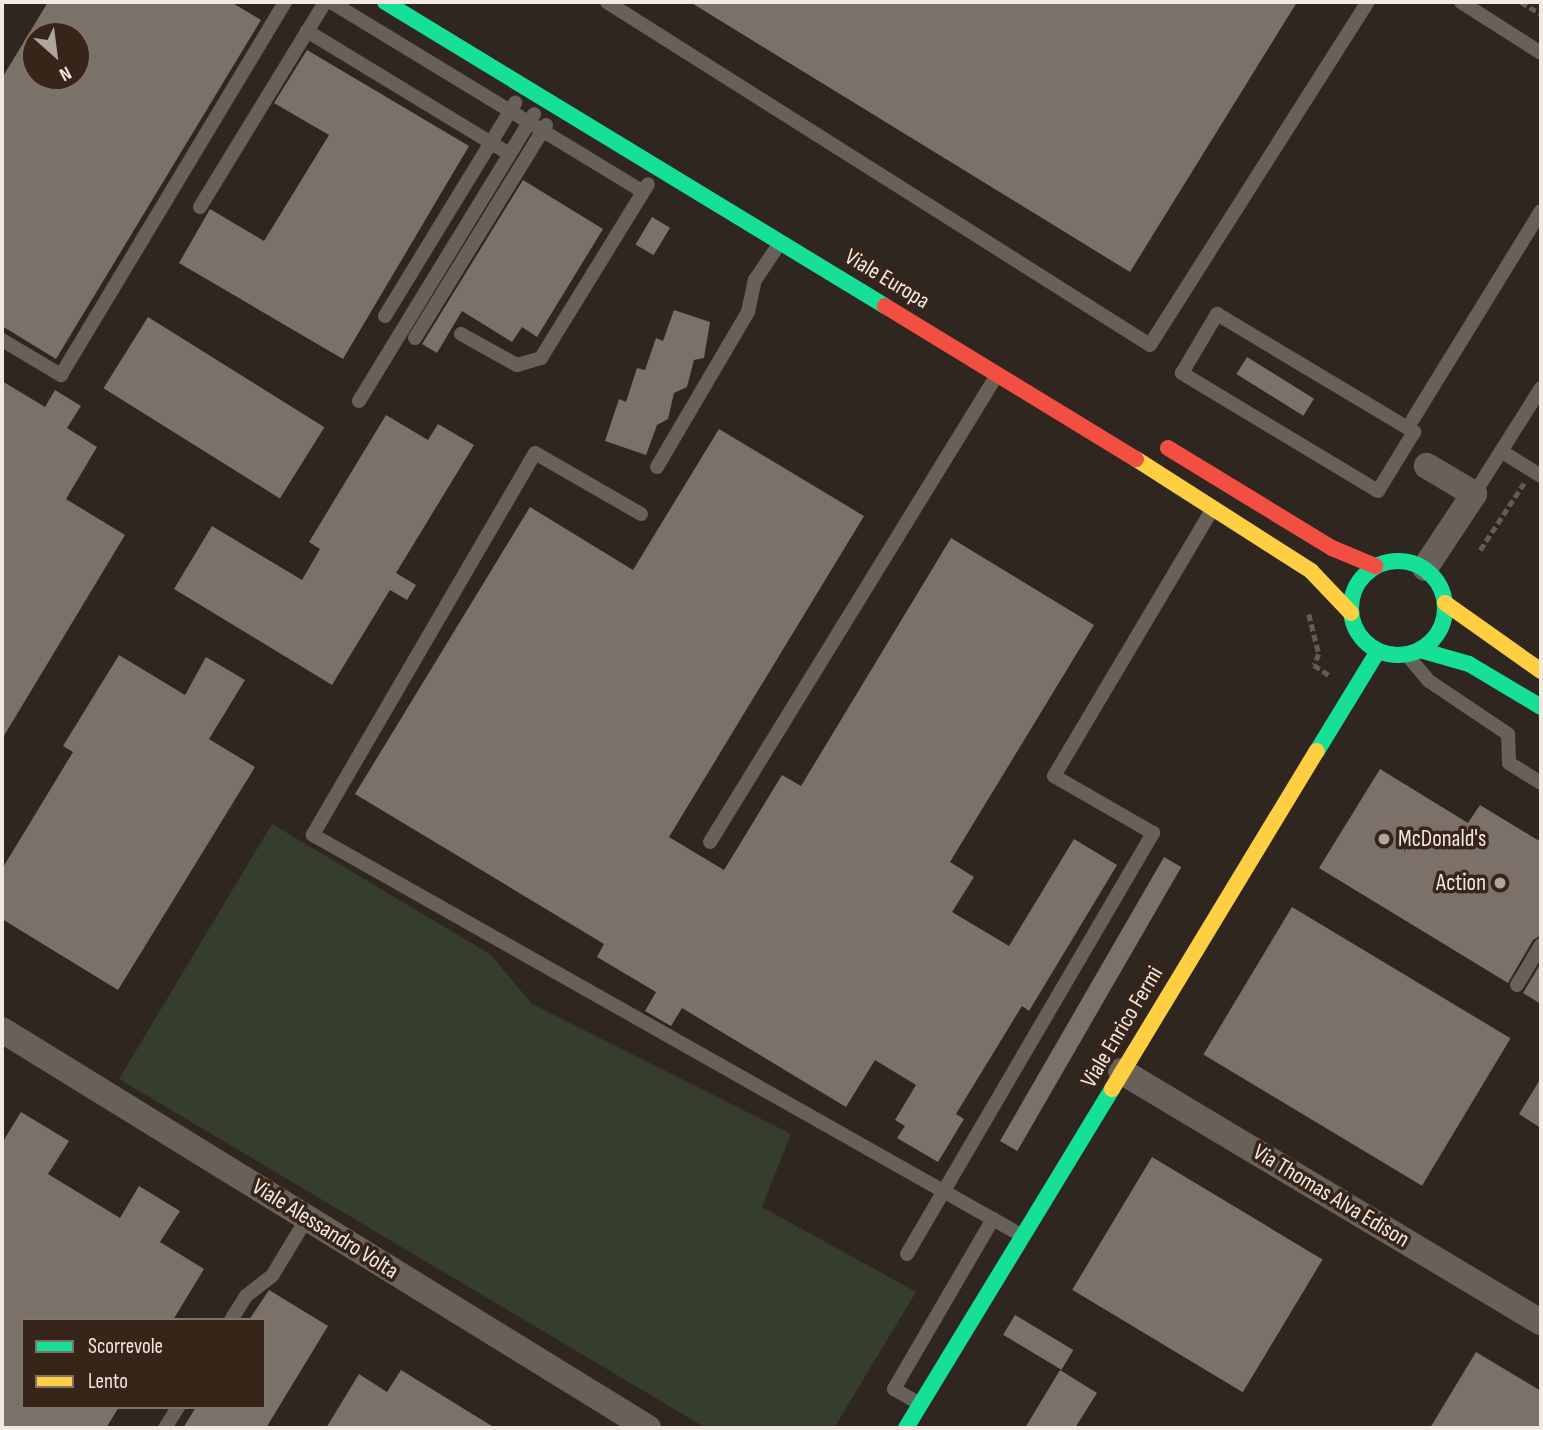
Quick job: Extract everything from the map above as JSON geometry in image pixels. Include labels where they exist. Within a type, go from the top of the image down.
[{"type":"main road","name":"Viale Europa","points":[[386,2],[1191,492],[1212,511],[1311,571],[1351,613]]},
{"type":"main road","points":[[1157,442],[1332,548],[1375,566]]},
{"type":"main road","points":[[1541,671],[1486,638],[1446,603],[1425,568],[1396,561],[1375,566],[1359,582],[1351,613],[1356,628],[1378,651],[1413,652],[1469,664],[1541,707]]},
{"type":"main road","points":[[1413,652],[1440,629],[1446,603]]},
{"type":"main road","name":"Viale Enrico Fermi","points":[[906,1428],[1378,651]]},
{"type":"street","points":[[1425,568],[1474,494],[1427,466]]},
{"type":"street","name":"Viale Alessandro Volta","points":[[2,1030],[648,1428]]},
{"type":"street","name":"Via Thomas Alva Edison","points":[[1121,1071],[1541,1322]]},
{"type":"lane","points":[[2,340],[61,375],[285,2]]},
{"type":"lane","points":[[200,207],[325,2]]},
{"type":"lane","points":[[331,2],[643,192]]},
{"type":"lane","points":[[607,2],[1150,345],[1368,2]]},
{"type":"lane","points":[[1461,2],[1541,52]]},
{"type":"lane","points":[[307,31],[509,154]]},
{"type":"lane","points":[[385,316],[525,87]]},
{"type":"lane","points":[[359,401],[528,122],[551,102]]},
{"type":"lane","points":[[415,338],[542,130],[551,102]]},
{"type":"lane","points":[[461,334],[517,365],[541,359],[659,168]]},
{"type":"lane","points":[[1413,419],[1541,211]]},
{"type":"lane","points":[[657,467],[748,312],[755,281],[780,242]]},
{"type":"lane","points":[[1217,314],[1414,432],[1402,451],[1378,491],[1182,373],[1217,314]]},
{"type":"lane","points":[[710,842],[998,374]]},
{"type":"lane","points":[[1474,494],[1541,388]]},
{"type":"lane","points":[[1402,451],[1427,466]]},
{"type":"lane","points":[[1500,451],[1536,475]]},
{"type":"lane","points":[[641,514],[535,453],[313,835],[676,1045],[680,1038],[1022,1236]]},
{"type":"lane","points":[[907,1255],[1153,833],[1054,776],[1212,511]]},
{"type":"lane","points":[[1413,652],[1429,681],[1508,734],[1509,763],[1541,783]]},
{"type":"lane","points":[[1517,985],[1541,946]]},
{"type":"lane","points":[[233,1318],[246,1296],[272,1276],[307,1218]]},
{"type":"lane","points":[[921,1404],[894,1388],[993,1219]]},
{"type":"lane","points":[[165,1428],[177,1409]]},
{"type":"path","points":[[1521,2],[1541,14]]},
{"type":"path","points":[[1480,550],[1536,475]]},
{"type":"green space","points":[[272,824],[490,954],[532,1004],[791,1134],[762,1207],[916,1292],[834,1428],[706,1428],[119,1079]]},
{"type":"building","points":[[48,2],[231,2],[261,20],[56,359],[2,326],[2,78],[21,47],[21,91],[91,91],[91,21],[36,21]]},
{"type":"building","points":[[690,2],[1297,2],[1130,272]]},
{"type":"building","points":[[307,50],[469,146],[343,359],[179,263],[210,209],[264,241],[329,135],[274,103]]},
{"type":"building","points":[[523,180],[603,229],[537,337],[522,327],[512,342],[462,311],[437,353],[422,344]]},
{"type":"building","points":[[652,217],[670,228],[654,255],[636,244]]},
{"type":"building","points":[[674,310],[710,322],[704,358],[694,360],[687,387],[674,393],[668,419],[657,425],[646,455],[605,441],[619,399],[626,402],[637,368],[645,370],[656,338],[663,341]]},
{"type":"building","points":[[148,317],[324,427],[280,498],[103,388]]},
{"type":"building","points":[[1247,357],[1314,399],[1303,416],[1236,374]]},
{"type":"building","points":[[2,381],[45,407],[55,390],[81,406],[67,428],[97,447],[66,499],[125,535],[2,739]]},
{"type":"building","points":[[386,415],[428,440],[438,424],[474,445],[396,573],[416,585],[407,600],[390,590],[332,685],[174,589],[212,526],[302,580],[320,549],[309,542]]},
{"type":"building","points":[[719,429],[864,516],[669,837],[724,870],[782,775],[801,786],[951,538],[1094,625],[950,862],[974,877],[952,912],[1009,946],[1074,839],[1117,865],[1029,1011],[1022,1006],[956,1114],[964,1119],[938,1162],[897,1138],[905,1126],[895,1120],[916,1085],[875,1060],[846,1107],[682,1008],[671,1026],[645,1011],[656,992],[597,957],[604,944],[355,794],[530,507],[633,570]]},
{"type":"building","points":[[119,655],[185,695],[206,657],[245,680],[209,739],[255,767],[118,990],[2,919],[2,869],[73,752],[63,746]]},
{"type":"building","points":[[1380,769],[1468,823],[1480,805],[1541,842],[1541,935],[1533,940],[1508,983],[1319,868]]},
{"type":"building","points":[[1164,857],[1181,867],[1017,1151],[1000,1141]]},
{"type":"building","points":[[1292,907],[1511,1038],[1422,1186],[1203,1054]]},
{"type":"building","points":[[1541,963],[1541,1004],[1523,993]]},
{"type":"building","points":[[1541,1078],[1541,1128],[1519,1114]]},
{"type":"building","points":[[21,1112],[69,1141],[48,1174],[120,1218],[139,1186],[180,1211],[160,1242],[204,1269],[174,1318],[21,1318],[21,1409],[118,1409],[106,1428],[2,1428],[2,1143]]},
{"type":"building","points":[[1152,1157],[1323,1259],[1243,1392],[1072,1290]]},
{"type":"building","points":[[269,1290],[328,1326],[266,1428],[183,1428],[195,1409],[266,1409],[266,1318],[250,1318]]},
{"type":"building","points":[[1015,1315],[1073,1350],[1061,1370],[1003,1335]]},
{"type":"building","points":[[1476,1352],[1541,1391],[1541,1428],[1430,1428]]},
{"type":"building","points":[[401,1370],[495,1428],[326,1428],[359,1374],[387,1392]]},
{"type":"building","points":[[1060,1370],[1097,1393],[1075,1428],[1025,1428]]},
{"type":"traffic: fast","points":[[385,2],[885,306]]},
{"type":"traffic: fast","points":[[1398,561],[1416,565],[1431,575],[1441,590],[1445,608],[1441,626],[1431,641],[1416,651],[1398,655],[1380,651],[1365,641],[1355,626],[1351,608],[1355,590],[1365,575],[1380,565],[1398,561]]},
{"type":"traffic: fast","points":[[1420,650],[1469,664],[1541,707]]},
{"type":"traffic: fast","points":[[1317,751],[1378,651]]},
{"type":"traffic: fast","points":[[906,1428],[1112,1089]]},
{"type":"traffic: slow","points":[[1136,459],[1311,571],[1351,613]]},
{"type":"traffic: slow","points":[[1445,603],[1541,671]]},
{"type":"traffic: slow","points":[[1112,1089],[1317,751]]},
{"type":"traffic: jam","points":[[885,306],[1136,459]]},
{"type":"traffic: jam","points":[[1168,448],[1332,548],[1375,566]]},
{"type":"place","name":"McDonald's","points":[[1384,839]]},
{"type":"place","name":"Action","points":[[1500,883]]}]
